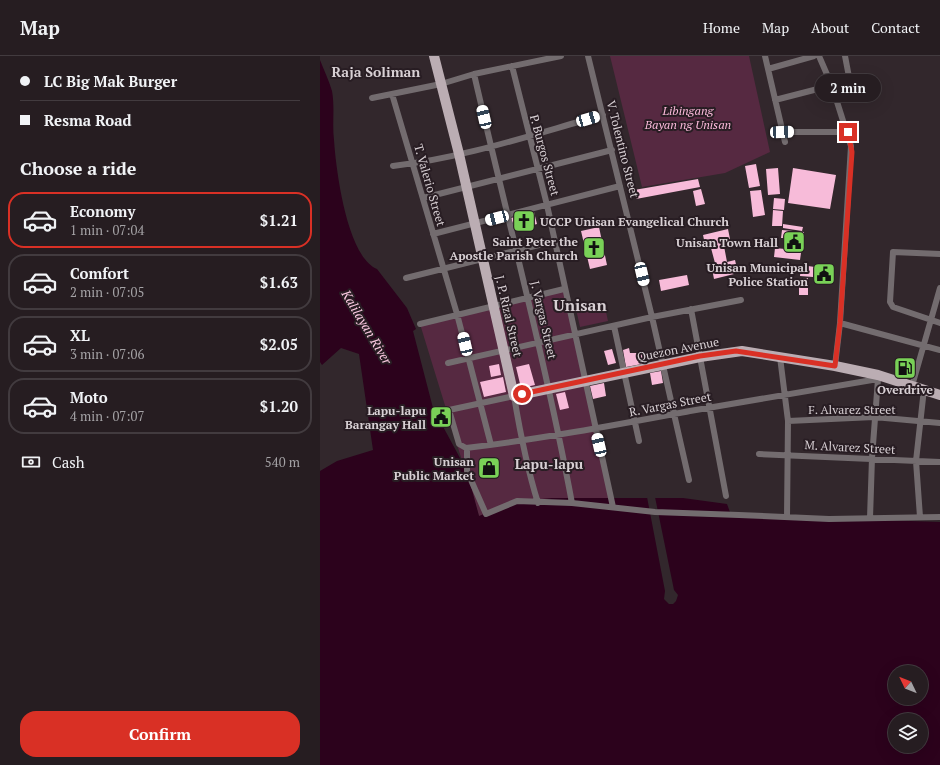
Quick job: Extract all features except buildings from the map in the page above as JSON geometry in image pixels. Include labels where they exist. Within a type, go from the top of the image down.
[{"type":"main road","name":"J. P. Rizal Street","points":[[434,56],[459,154],[514,396]]},
{"type":"main road","name":"Quezon Avenue","points":[[514,396],[700,356],[742,351],[835,366],[912,386],[940,395]]},
{"type":"street","points":[[372,98],[441,84],[474,74],[561,56]]},
{"type":"street","name":"V. Tolentino Street","points":[[588,56],[652,317],[689,480]]},
{"type":"street","points":[[765,56],[785,142]]},
{"type":"street","points":[[768,69],[814,56]]},
{"type":"street","points":[[819,56],[832,86],[848,132],[852,152],[840,323],[835,366]]},
{"type":"street","points":[[775,100],[832,86],[849,79],[845,56]]},
{"type":"street","name":"P. Burgos Street","points":[[512,66],[528,136],[547,204],[564,289],[576,335],[613,507]]},
{"type":"street","name":"J. Vargas Street","points":[[474,74],[539,343],[572,503]]},
{"type":"street","name":"T. Valerio Street","points":[[392,94],[458,314],[491,445]]},
{"type":"street","points":[[392,166],[413,164],[459,154],[603,115]]},
{"type":"street","points":[[782,132],[848,132]]},
{"type":"street","points":[[423,198],[612,150]]},
{"type":"street","points":[[433,234],[474,225],[547,204],[620,186]]},
{"type":"street","points":[[406,278],[517,252],[555,241]]},
{"type":"street","points":[[940,254],[893,252],[890,304],[940,322]]},
{"type":"street","points":[[912,386],[925,345],[940,288]]},
{"type":"street","points":[[420,324],[564,289]]},
{"type":"street","points":[[448,363],[504,349],[576,335],[652,317],[741,300]]},
{"type":"street","points":[[691,309],[726,496]]},
{"type":"street","points":[[840,323],[940,350]]},
{"type":"street","points":[[614,326],[639,441]]},
{"type":"street","points":[[780,357],[788,421],[787,517]]},
{"type":"street","points":[[870,518],[874,417],[878,377]]},
{"type":"street","name":"R. Vargas Street","points":[[465,448],[596,429],[878,377]]},
{"type":"street","points":[[920,517],[916,461],[924,390]]},
{"type":"street","points":[[538,503],[529,474],[514,396],[448,410],[459,444],[465,448],[467,471],[486,514],[517,501],[538,503],[572,503],[655,512],[787,517],[870,518],[940,516]]},
{"type":"street","name":"F. Alvarez Street","points":[[788,421],[874,417],[940,423]]},
{"type":"street","name":"M. Alvarez Street","points":[[759,454],[940,462]]},
{"type":"green space","name":"Libingang Bayan ng Unisan","points":[[610,56],[749,56],[770,152],[725,173],[642,187]]},
{"type":"green space","points":[[564,289],[613,507],[479,516],[420,324]]},
{"type":"green space","points":[[604,303],[608,321],[580,327],[576,309]]},
{"type":"water","name":"Kalilayan River","points":[[320,60],[332,91],[333,134],[337,171],[345,211],[351,231],[358,248],[367,261],[377,269],[407,308],[416,329],[413,331],[433,408],[467,471],[479,516],[517,501],[552,498],[683,498],[727,504],[731,515],[940,522],[940,765],[320,765],[320,471],[337,461],[373,450],[359,354],[341,348],[322,365],[320,362]]},
{"type":"pier","points":[[647,497],[655,497],[674,590],[678,595],[673,604],[669,604],[664,599],[665,591]]},
{"type":"place","name":"UCCP Unisan Evangelical Church","points":[[524,221]]},
{"type":"place","name":"Unisan Town Hall","points":[[794,242]]},
{"type":"place","name":"Saint Peter the Apostle Parish Church","points":[[594,248]]},
{"type":"place","name":"Unisan Municipal Police Station","points":[[824,274]]},
{"type":"place","name":"Overdrive","points":[[905,368]]},
{"type":"place","name":"Lapu-lapu Barangay Hall","points":[[441,417]]},
{"type":"place","name":"Unisan Public Market","points":[[489,468]]},
{"type":"district","name":"Raja Soliman","points":[[376,71]]},
{"type":"district","name":"Unisan","points":[[580,305]]},
{"type":"district","name":"Lapu-lapu","points":[[549,463]]},
{"type":"route","points":[[522,394],[700,356],[736,351],[835,366],[840,323],[852,152],[848,132]]}]
